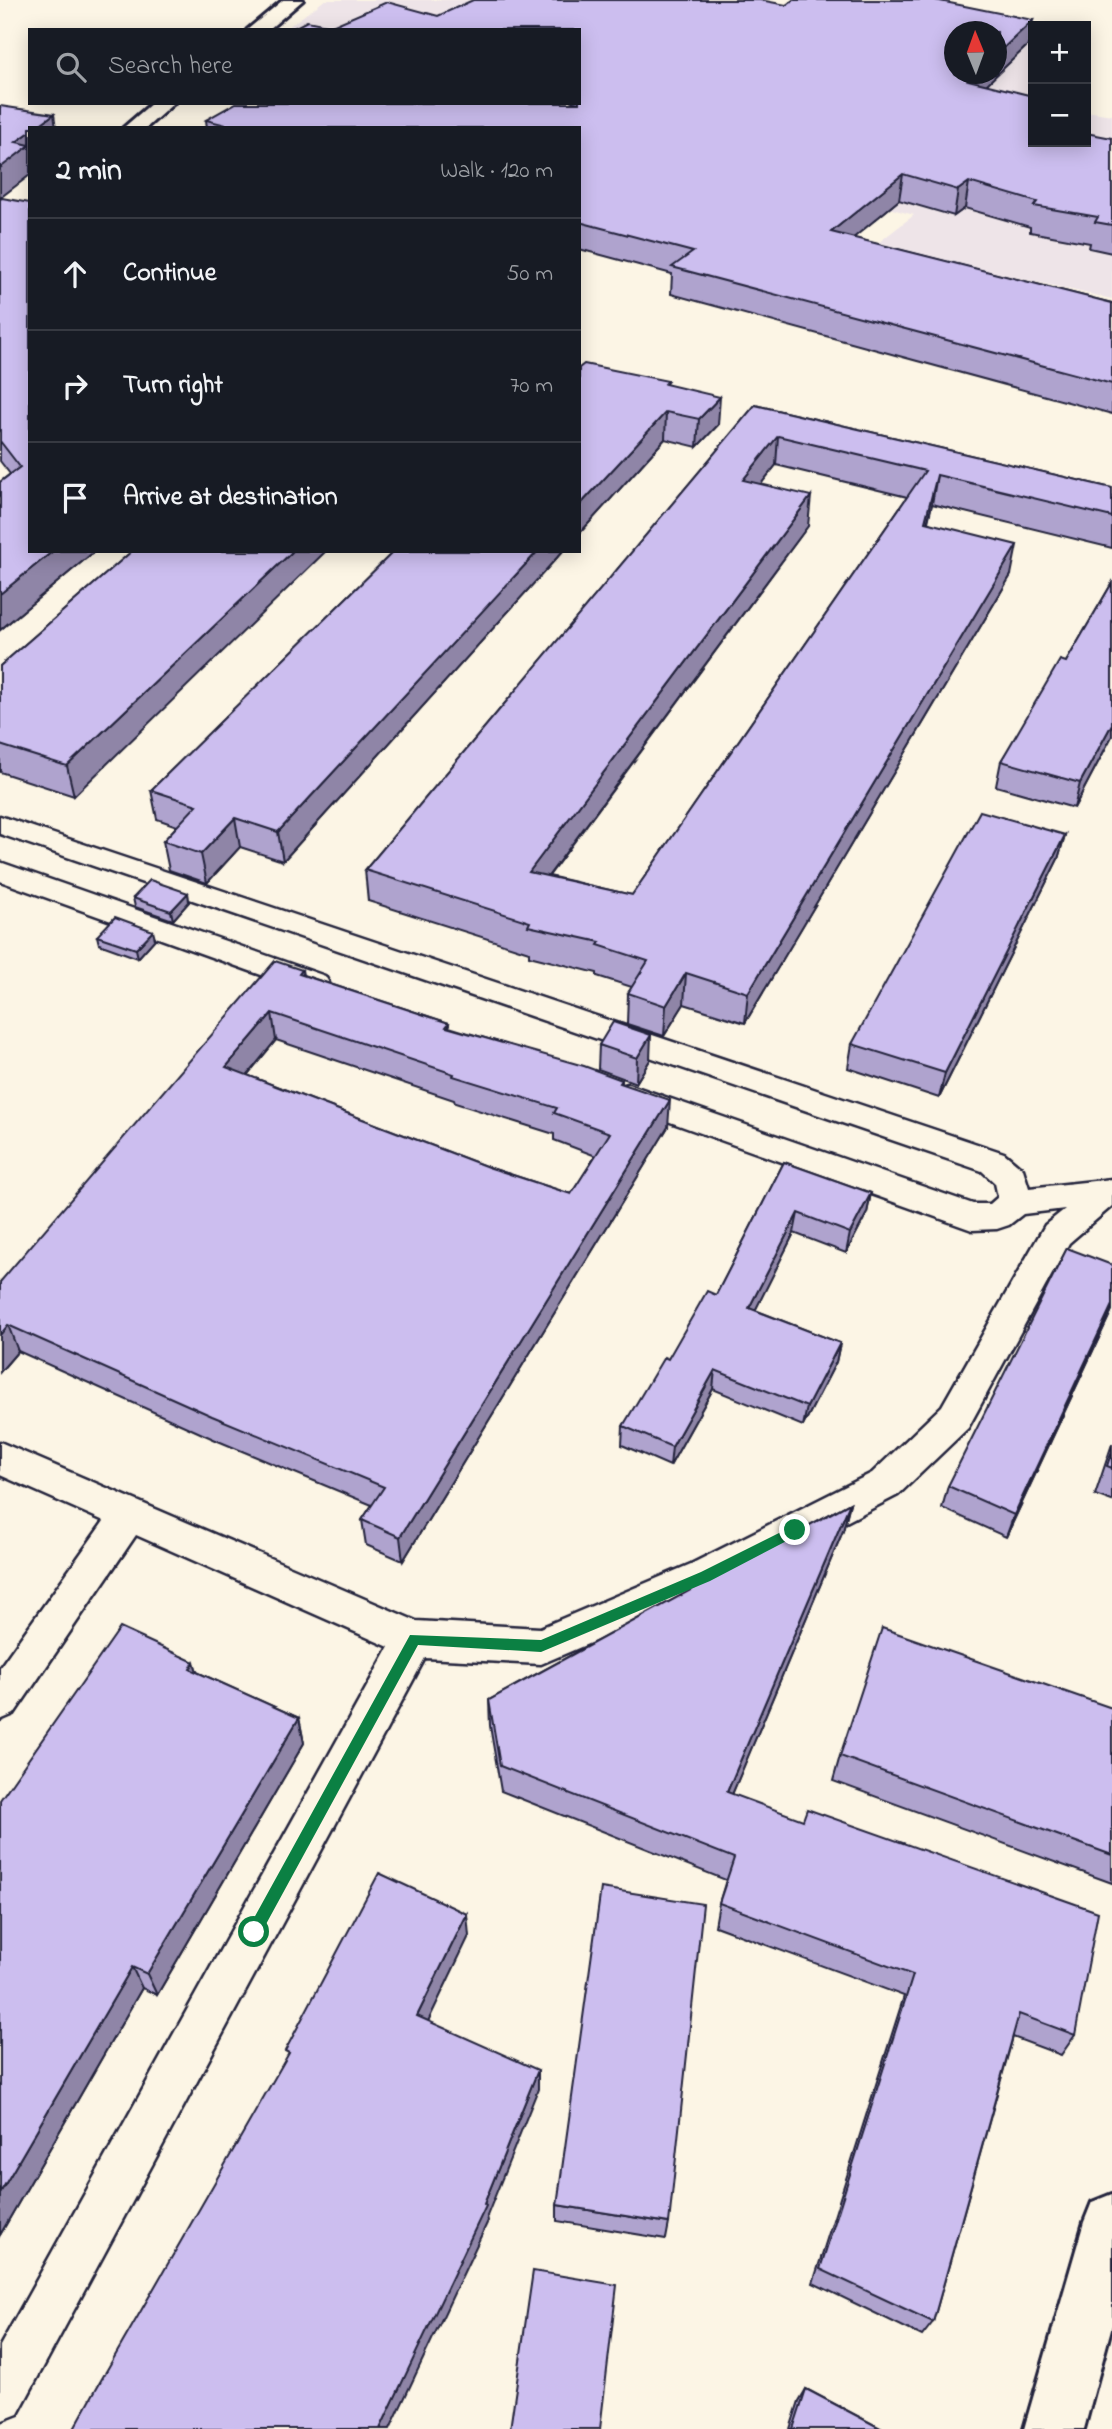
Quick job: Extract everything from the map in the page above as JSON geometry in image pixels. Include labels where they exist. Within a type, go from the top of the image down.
[{"type":"street","points":[[259,28],[294,0]]},
{"type":"street","points":[[135,126],[162,105]]},
{"type":"street","points":[[0,825],[993,1162],[1011,1178],[1015,1202]]},
{"type":"street","points":[[0,871],[344,994]]},
{"type":"street","points":[[606,1087],[972,1217],[997,1216],[1015,1202],[1110,1191]]},
{"type":"street","points":[[0,1458],[414,1639],[541,1646],[705,1576],[885,1484],[956,1417],[1057,1234],[1110,1191]]},
{"type":"street","points":[[0,1701],[129,1515]]},
{"type":"street","points":[[0,2396],[414,1639]]},
{"type":"street","points":[[1054,2429],[1112,2222]]},
{"type":"shaded area","points":[[325,0],[521,0],[926,15],[957,21],[944,21],[944,84],[1007,84],[1007,31],[1028,35],[1028,147],[1091,147],[1091,112],[1112,115],[1112,299],[874,246],[914,215],[511,105],[581,105],[581,28],[287,28]]},
{"type":"building","points":[[473,0],[760,0],[786,5],[793,0],[935,0],[1033,20],[1028,21],[1028,25],[1007,45],[1007,21],[944,21],[944,84],[984,84],[1028,95],[1028,147],[1091,147],[1091,134],[1112,138],[1112,225],[1095,222],[1098,217],[1034,206],[1037,202],[969,182],[958,190],[903,174],[831,232],[1112,303],[1112,384],[672,267],[693,252],[581,223],[581,126],[230,126],[206,120],[232,105],[581,105],[581,28],[294,28],[307,21],[332,26],[387,2],[438,16]]},
{"type":"building","points":[[0,106],[54,114],[38,126],[28,126],[28,133],[16,142],[28,147],[0,168]]},
{"type":"building","points":[[0,199],[28,203],[28,553],[51,553],[0,594],[0,482],[20,467],[0,441]]},
{"type":"building","points":[[584,364],[668,381],[665,384],[720,397],[699,419],[666,412],[581,504],[581,366]]},
{"type":"building","points":[[755,405],[1112,488],[1112,517],[937,475],[925,522],[1017,545],[748,993],[686,973],[666,1006],[628,993],[648,961],[598,945],[600,942],[528,926],[530,922],[365,870]],"holes":[[[778,436],[925,471],[632,895],[529,872],[811,496],[743,480]]]},
{"type":"building","points":[[130,553],[291,553],[67,766],[0,745],[0,666]]},
{"type":"building","points":[[392,553],[536,553],[278,832],[235,818],[201,854],[163,841],[197,805],[151,790]]},
{"type":"building","points":[[1112,583],[1112,724],[1080,783],[1001,761],[1060,660],[1066,662]]},
{"type":"building","points":[[980,811],[1065,835],[945,1073],[852,1044]]},
{"type":"building","points":[[150,880],[188,893],[171,911],[133,898]]},
{"type":"building","points":[[115,917],[153,931],[136,949],[97,936]]},
{"type":"building","points":[[275,961],[302,970],[299,974],[449,1023],[446,1027],[584,1066],[622,1080],[620,1083],[670,1100],[400,1537],[362,1520],[384,1487],[212,1416],[8,1325],[0,1335],[0,1282]],"holes":[[[272,1013],[454,1074],[453,1076],[557,1108],[554,1113],[610,1133],[571,1194],[488,1167],[226,1067]]]},
{"type":"building","points":[[613,1022],[651,1035],[637,1058],[599,1045]]},
{"type":"building","points":[[784,1162],[871,1193],[850,1233],[798,1213],[749,1308],[840,1343],[807,1407],[715,1370],[672,1447],[623,1426],[664,1357],[668,1359],[707,1291],[716,1295]]},
{"type":"building","points":[[1067,1248],[1112,1265],[1112,1305],[1014,1515],[948,1486]]},
{"type":"building","points":[[1112,1451],[1112,1468],[1107,1466]]},
{"type":"building","points":[[850,1503],[727,1792],[803,1820],[807,1809],[1098,1912],[1075,2035],[1019,2014],[933,2322],[820,2269],[913,1975],[719,1903],[734,1858],[500,1766],[489,1700]]},
{"type":"building","points":[[120,1628],[194,1662],[190,1669],[299,1718],[147,1974],[132,1967],[0,2193],[0,1800]]},
{"type":"building","points":[[882,1628],[1112,1708],[1112,1855],[840,1756]]},
{"type":"building","points":[[379,1873],[467,1914],[417,2016],[538,2070],[484,2204],[486,2206],[380,2429],[74,2429],[289,2053],[285,2051]]},
{"type":"building","points":[[601,1888],[703,1904],[669,2223],[557,2205]]},
{"type":"building","points":[[533,2271],[617,2285],[600,2429],[510,2429]]},
{"type":"building","points":[[806,2389],[882,2429],[793,2429]]},
{"type":"route","points":[[254,1932],[414,1639],[541,1646],[705,1576],[795,1530]]}]
